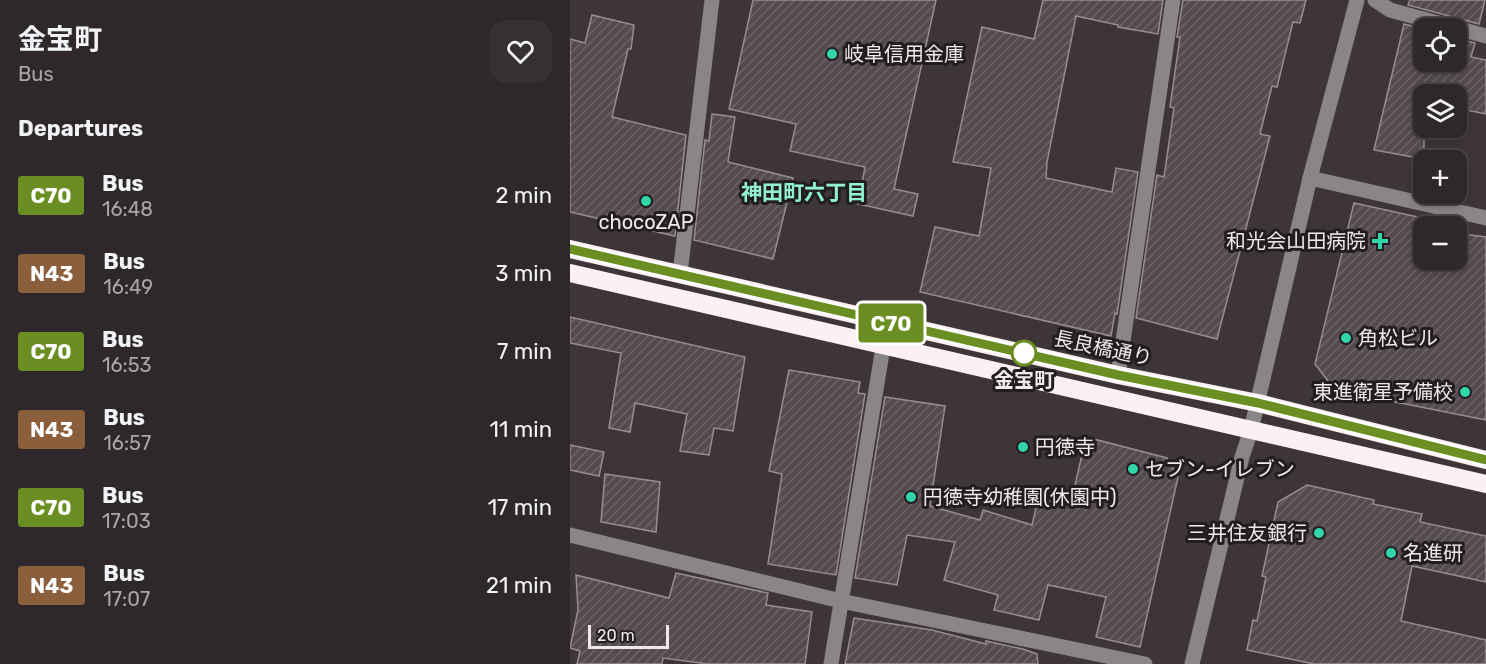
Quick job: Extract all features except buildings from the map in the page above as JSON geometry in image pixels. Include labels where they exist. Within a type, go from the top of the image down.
[{"type":"highway","name":"長良橋通り","points":[[570,249],[1118,375],[1258,403],[1486,460]]},
{"type":"highway","points":[[570,273],[883,347],[1486,484]]},
{"type":"street","points":[[680,274],[712,0]]},
{"type":"street","points":[[1118,375],[1173,0]]},
{"type":"street","points":[[1192,664],[1242,457],[1258,403],[1310,178],[1357,0]]},
{"type":"street","points":[[1375,0],[1390,10],[1486,36]]},
{"type":"street","points":[[1310,178],[1486,218]]},
{"type":"street","points":[[831,664],[883,347]]},
{"type":"street","points":[[570,535],[841,601],[1145,664]]},
{"type":"bus line","name":"C70","points":[[570,249],[1118,375],[1258,403],[1486,460]]},
{"type":"place","name":"岐阜信用金庫","points":[[832,54]]},
{"type":"place","name":"chocoZAP","points":[[646,201]]},
{"type":"place","name":"和光会山田病院","points":[[1380,241]]},
{"type":"place","name":"角松ビル","points":[[1346,338]]},
{"type":"place","name":"金宝町","points":[[1024,353]]},
{"type":"place","name":"東進衛星予備校","points":[[1465,392]]},
{"type":"place","name":"円徳寺","points":[[1023,447]]},
{"type":"place","name":"セブン-イレブン","points":[[1133,469]]},
{"type":"place","name":"円徳寺幼稚園(休園中)","points":[[911,497]]},
{"type":"place","name":"三井住友銀行","points":[[1319,533]]},
{"type":"place","name":"名進研","points":[[1391,553]]},
{"type":"district","name":"神田町六丁目","points":[[804,193]]}]
